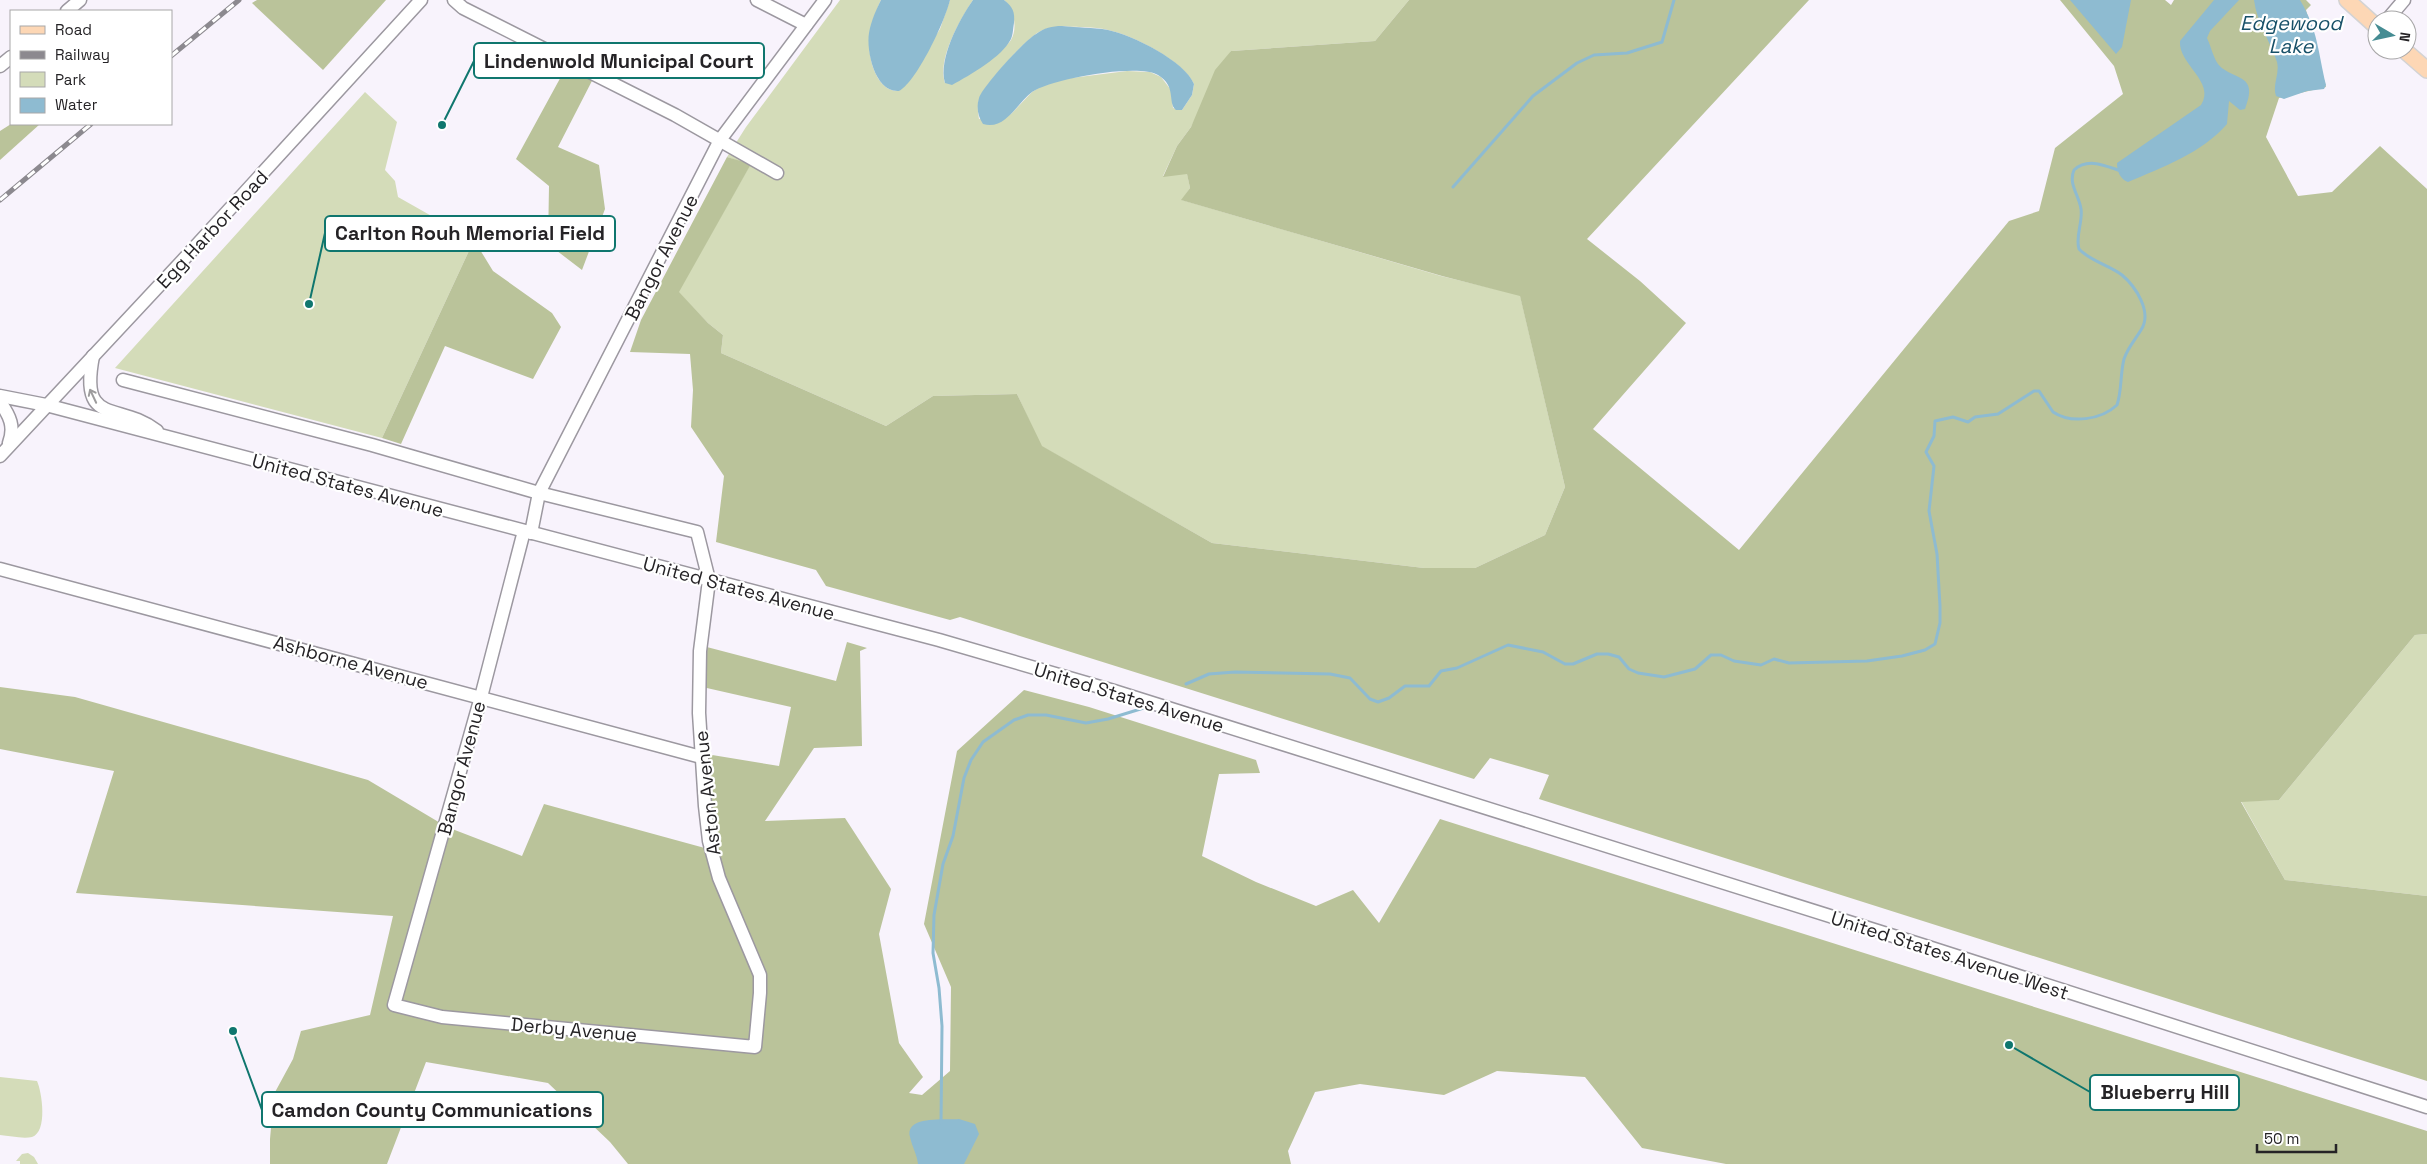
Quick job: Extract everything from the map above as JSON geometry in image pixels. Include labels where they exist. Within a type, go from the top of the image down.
[{"type":"main road","points":[[2347,0],[2367,18]]},
{"type":"main road","points":[[2416,60],[2427,70]]},
{"type":"street","points":[[68,10],[80,0]]},
{"type":"street","name":"Egg Harbor Road","points":[[3,452],[421,0]]},
{"type":"street","points":[[454,0],[463,8],[675,115],[777,173]]},
{"type":"street","points":[[757,0],[806,25]]},
{"type":"street","name":"Bangor Avenue","points":[[394,1005],[539,493],[720,140],[825,0]]},
{"type":"street","points":[[2396,10],[2404,0]]},
{"type":"street","points":[[0,66],[10,58]]},
{"type":"street","points":[[93,356],[89,385],[96,403],[108,411],[146,422],[163,436]]},
{"type":"street","points":[[123,380],[343,437],[539,493]]},
{"type":"street","name":"United States Avenue","points":[[0,396],[46,405],[939,640],[1105,688],[1472,804]]},
{"type":"street","points":[[0,402],[7,412],[13,430],[3,452]]},
{"type":"street","name":"Aston Avenue","points":[[539,493],[697,532],[709,580],[700,651],[701,757],[709,841],[719,878],[760,975],[755,1047]]},
{"type":"street","name":"Ashborne Avenue","points":[[0,569],[701,757]]},
{"type":"street","name":"United States Avenue West","points":[[1472,804],[1922,945],[2427,1107]]},
{"type":"street","name":"Derby Avenue","points":[[394,1005],[442,1017],[755,1047]]},
{"type":"green space","points":[[257,0],[386,0],[323,70],[252,3]]},
{"type":"green space","points":[[840,0],[881,0],[876,11],[871,35],[871,60],[875,73],[882,84],[887,88],[899,91],[940,29],[950,0],[973,0],[956,29],[947,51],[943,73],[945,83],[991,57],[1011,40],[1014,30],[1014,18],[1004,0],[1409,0],[1375,41],[1231,51],[1191,127],[1177,146],[1163,176],[1187,173],[1190,188],[1182,200],[1441,276],[1520,295],[1565,487],[1545,535],[1475,568],[1424,568],[1212,543],[1041,446],[1017,394],[933,396],[886,426],[721,353],[723,335],[708,323],[678,292],[750,165],[727,157],[746,127]],"holes":[[[1062,26],[1108,30],[1143,43],[1169,58],[1188,75],[1194,84],[1192,95],[1182,110],[1173,108],[1171,90],[1161,77],[1150,72],[1127,71],[1063,79],[1045,84],[1032,92],[1011,114],[979,119],[979,100],[996,74],[1033,36],[1041,31]]]},
{"type":"green space","points":[[1409,0],[1809,0],[1587,239],[1640,281],[1686,323],[1593,429],[1739,550],[2009,221],[2039,211],[2055,148],[2123,94],[2114,66],[2060,0],[2165,0],[2171,5],[2174,0],[2306,0],[2311,5],[2306,10],[2326,87],[2279,98],[2266,137],[2298,196],[2332,192],[2380,146],[2427,189],[2427,634],[2415,635],[2279,800],[2241,802],[2285,880],[2427,896],[2427,1081],[1539,799],[1549,775],[1490,758],[1474,779],[960,617],[950,620],[826,586],[816,570],[716,542],[724,476],[691,427],[693,390],[690,354],[630,352],[641,320],[727,157],[751,164],[679,292],[708,323],[723,335],[721,353],[886,426],[933,396],[1017,394],[1042,446],[1212,543],[1424,568],[1475,568],[1545,535],[1565,487],[1520,296],[1442,276],[1181,200],[1190,188],[1187,174],[1163,177],[1177,146],[1191,127],[1215,70],[1231,51],[1375,41]]},
{"type":"green space","points":[[569,62],[595,75],[558,147],[599,165],[605,209],[582,270],[548,244],[549,186],[516,159]]},
{"type":"green space","points":[[365,92],[397,122],[385,170],[395,181],[398,197],[474,240],[382,438],[115,368]]},
{"type":"green space","points":[[10,125],[39,125],[0,160],[0,131]]},
{"type":"green space","points":[[474,240],[493,271],[552,313],[561,327],[533,379],[445,346],[401,444],[382,438]]},
{"type":"green space","points":[[2427,634],[2427,896],[2285,880],[2241,801],[2279,800],[2415,635]]},
{"type":"green space","points":[[847,642],[867,648],[860,651],[862,746],[814,748],[765,821],[845,818],[891,889],[879,934],[899,1043],[923,1077],[909,1093],[922,1095],[950,1071],[951,987],[924,924],[957,751],[1024,690],[1089,707],[1256,760],[1260,773],[1219,774],[1202,856],[1256,882],[1316,906],[1353,890],[1379,923],[1440,819],[2427,1131],[2427,1164],[1726,1164],[1642,1148],[1585,1077],[1497,1071],[1444,1095],[1360,1084],[1315,1092],[1288,1151],[1291,1164],[628,1164],[610,1142],[548,1083],[426,1062],[387,1164],[270,1164],[274,1094],[293,1059],[301,1031],[370,1015],[393,916],[76,893],[114,771],[0,749],[0,687],[75,697],[368,780],[447,827],[522,856],[544,804],[712,850],[700,753],[779,766],[791,707],[698,686],[703,646],[836,681]]},
{"type":"green space","points":[[0,1077],[37,1081],[41,1094],[42,1120],[37,1134],[32,1137],[21,1138],[0,1135]]},
{"type":"green space","points":[[28,1153],[34,1157],[38,1164],[20,1164],[20,1161],[16,1161],[22,1154]]},
{"type":"water","points":[[881,0],[950,0],[942,22],[922,63],[914,76],[899,91],[891,90],[878,78],[869,50],[868,41],[872,20]]},
{"type":"water","points":[[973,0],[1004,0],[1013,10],[1012,37],[1007,46],[985,65],[952,85],[945,83],[944,63],[947,51],[956,29]]},
{"type":"water","points":[[2070,0],[2131,0],[2122,47],[2116,54]]},
{"type":"water","name":"Edgewood Lake","points":[[2214,0],[2239,0],[2210,31],[2207,38],[2218,64],[2247,83],[2249,97],[2245,109],[2240,110],[2229,101],[2227,124],[2206,143],[2155,171],[2128,182],[2120,174],[2117,163],[2201,105],[2204,89],[2181,49],[2180,41]]},
{"type":"water","name":"Edgewood Lake","points":[[2254,0],[2300,0],[2311,21],[2317,41],[2326,85],[2324,89],[2307,91],[2284,99],[2276,96],[2275,88],[2278,66],[2258,16]]},
{"type":"water","points":[[1062,26],[1108,30],[1130,37],[1157,50],[1189,75],[1194,84],[1192,95],[1182,110],[1176,110],[1173,107],[1168,84],[1158,75],[1133,71],[1095,74],[1042,87],[1026,97],[1010,115],[998,124],[983,124],[978,112],[979,98],[1004,64],[1030,38],[1042,30]]},
{"type":"water","points":[[959,1119],[975,1124],[979,1134],[964,1164],[918,1164],[910,1137],[910,1130],[913,1125],[928,1120]]},
{"type":"waterway","points":[[1453,187],[1533,96],[1577,63],[1594,55],[1627,53],[1662,42],[1674,0]]},
{"type":"waterway","points":[[1186,684],[1209,674],[1235,672],[1330,674],[1350,678],[1370,699],[1378,702],[1389,698],[1405,686],[1429,686],[1441,671],[1457,668],[1508,645],[1543,652],[1565,664],[1573,664],[1597,654],[1608,654],[1619,657],[1629,669],[1638,673],[1664,677],[1695,669],[1711,655],[1721,655],[1734,661],[1761,665],[1774,659],[1789,663],[1867,661],[1902,656],[1925,650],[1935,644],[1940,623],[1937,554],[1929,511],[1934,466],[1926,452],[1934,436],[1935,421],[1953,417],[1968,422],[1975,417],[1998,414],[2034,391],[2039,391],[2053,412],[2068,418],[2086,419],[2094,417],[2103,414],[2117,405],[2124,359],[2144,323],[2144,308],[2137,292],[2122,275],[2089,257],[2079,249],[2081,209],[2073,185],[2072,175],[2079,166],[2091,163],[2121,171]]},
{"type":"waterway","points":[[941,1123],[942,1026],[939,988],[933,953],[934,915],[943,864],[953,836],[964,778],[971,760],[983,742],[1014,720],[1028,715],[1046,715],[1086,723],[1108,719],[1147,707]]},
{"type":"railway","points":[[172,55],[239,0]]},
{"type":"railway","points":[[0,200],[90,125]]},
{"type":"place","name":"Lindenwold Municipal Court","points":[[442,125]]},
{"type":"place","name":"Carlton Rouh Memorial Field","points":[[309,304]]},
{"type":"place","name":"Camdon County Communications","points":[[233,1031]]},
{"type":"place","name":"Blueberry Hill","points":[[2009,1045]]}]
